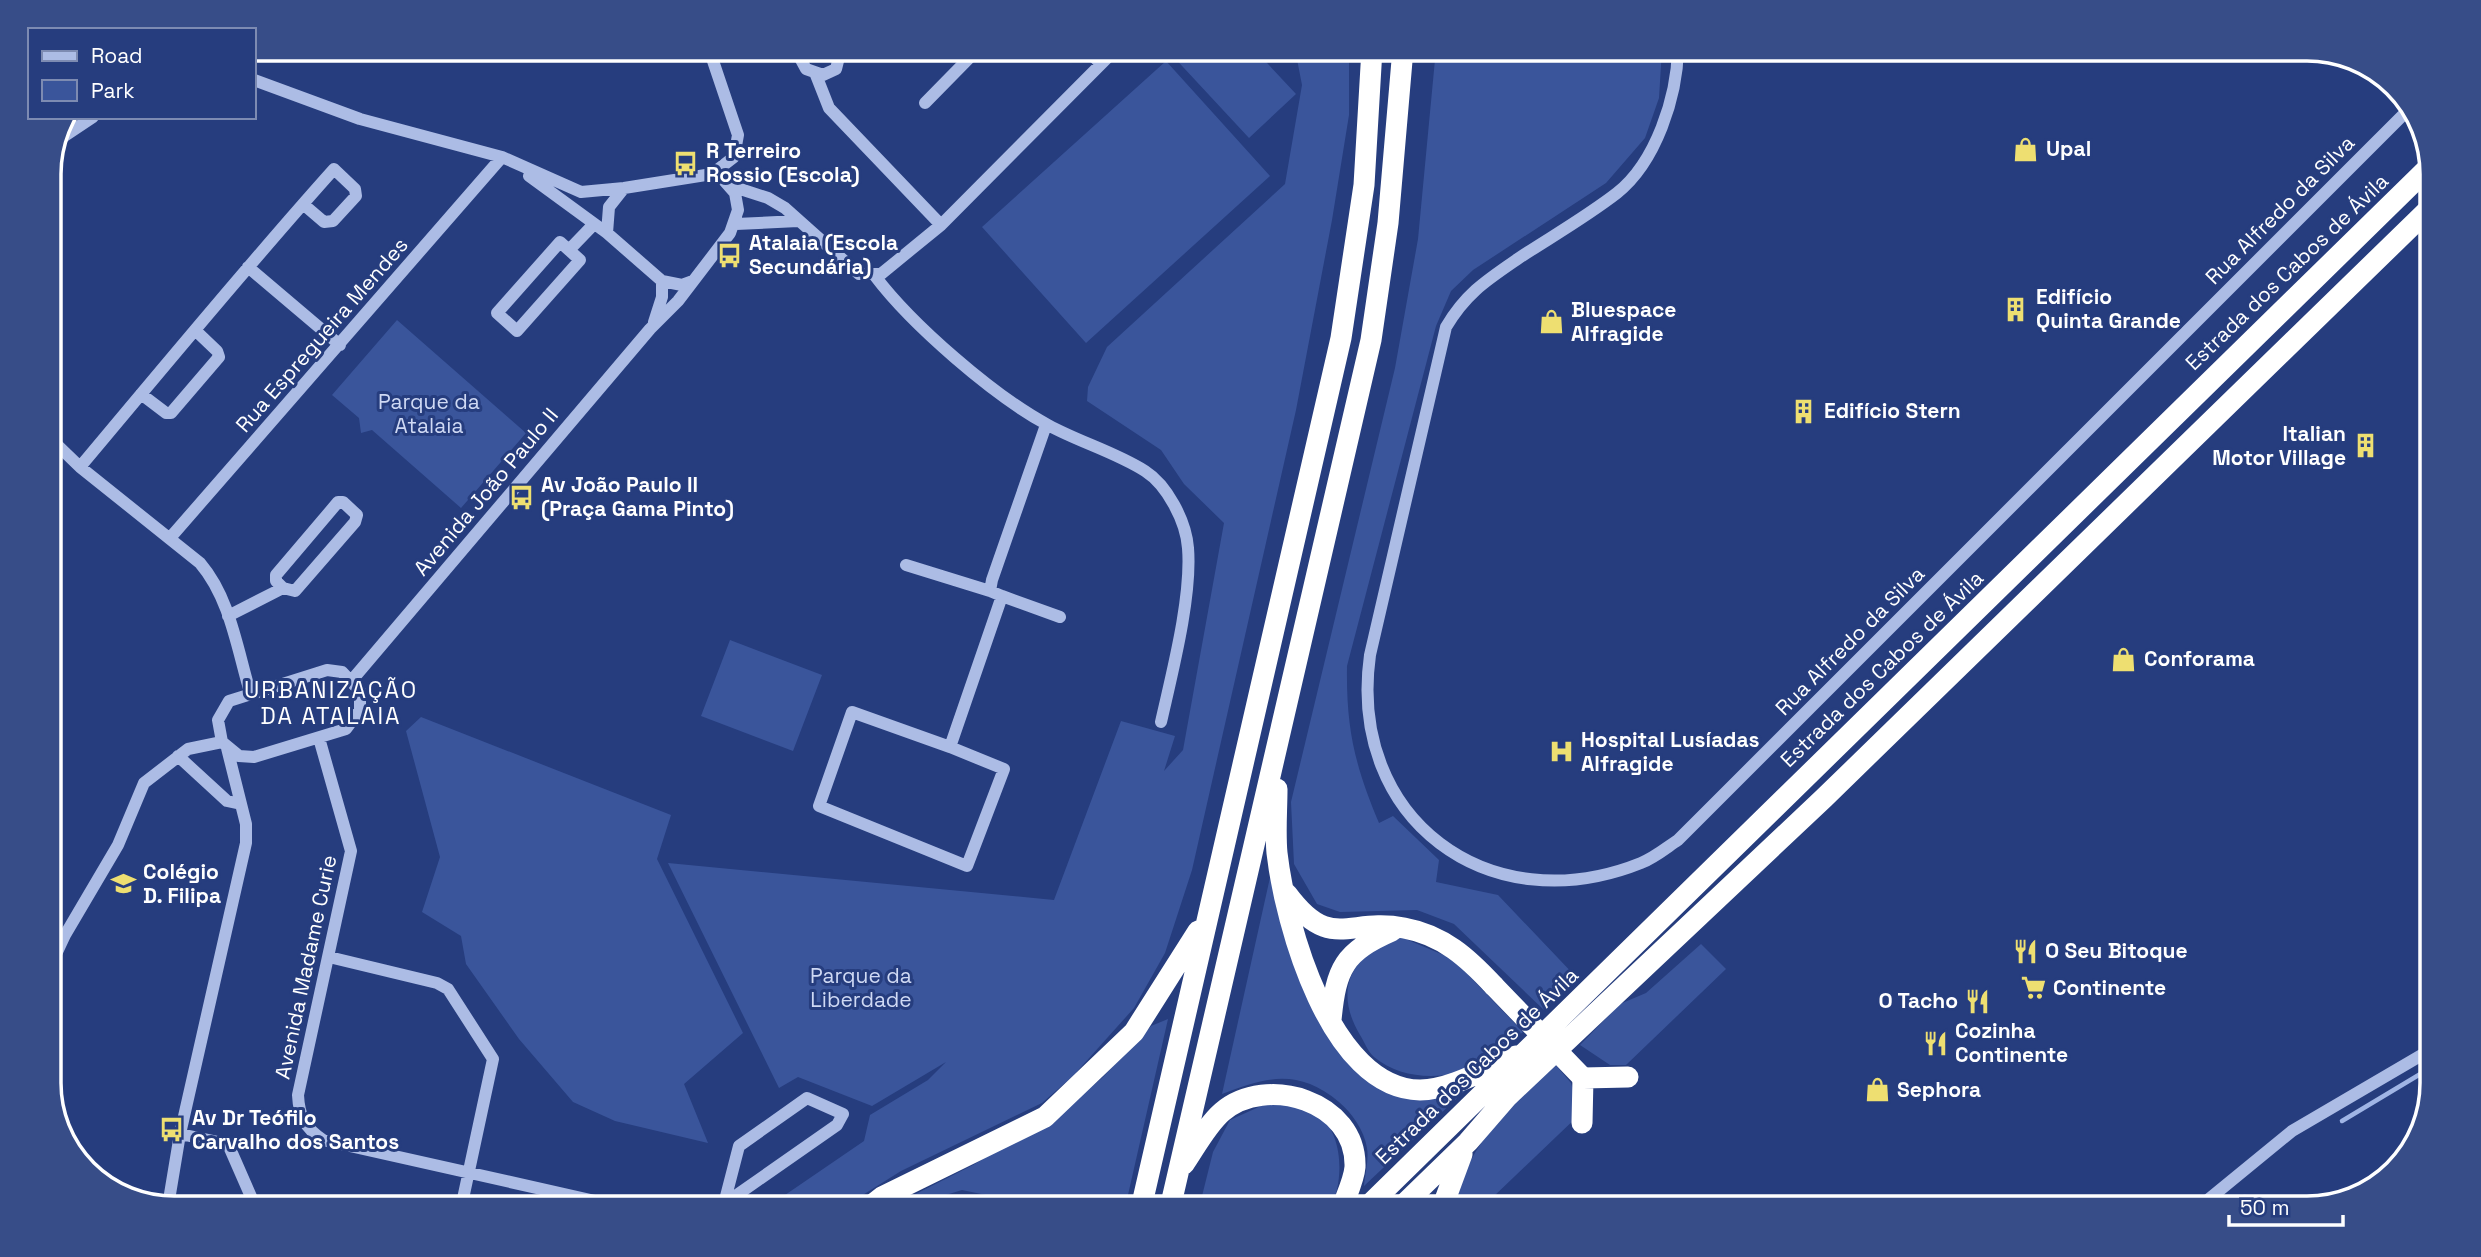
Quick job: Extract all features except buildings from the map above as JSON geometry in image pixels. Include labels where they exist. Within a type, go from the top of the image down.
[{"type":"highway","points":[[1143,1196],[1340,338],[1364,185],[1371,61]]},
{"type":"highway","points":[[1173,1196],[1371,340],[1390,211],[1403,61]]},
{"type":"highway","name":"Estrada dos Cabos de Ávila","points":[[1378,1196],[2420,175]]},
{"type":"highway","name":"Estrada dos Cabos de Ávila","points":[[1412,1196],[1468,1142],[1507,1097],[1824,797],[2420,218]]},
{"type":"highway","points":[[1277,755],[1277,852],[1298,951],[1331,1022],[1371,1070],[1398,1086],[1421,1090],[1446,1084],[1527,1051]]},
{"type":"highway","points":[[1283,890],[1304,916],[1322,926],[1343,930],[1402,927],[1449,944],[1494,986],[1583,1078],[1581,1123]]},
{"type":"highway","points":[[886,1196],[1045,1116],[1134,1032],[1207,918]]},
{"type":"highway","points":[[1331,1022],[1334,984],[1347,957],[1368,941],[1402,927]]},
{"type":"highway","points":[[1583,1078],[1628,1077]]},
{"type":"highway","points":[[1179,1172],[1221,1112],[1254,1095],[1272,1093],[1293,1096],[1322,1108],[1341,1128],[1351,1146],[1355,1168],[1346,1196]]},
{"type":"highway","points":[[1446,1196],[1468,1142]]},
{"type":"street","points":[[712,174],[734,157],[738,135],[713,61]]},
{"type":"street","points":[[802,61],[816,75],[829,108],[941,225]]},
{"type":"street","points":[[816,75],[836,69],[838,61]]},
{"type":"street","points":[[925,103],[966,61]]},
{"type":"street","points":[[1098,61],[1101,64]]},
{"type":"street","points":[[256,81],[360,119],[502,157],[581,192],[712,174],[720,176],[731,186],[768,198],[785,208],[852,270],[866,276],[875,276],[889,269],[941,225],[1104,61]]},
{"type":"street","name":"Rua Alfredo da Silva","points":[[1677,61],[1672,101],[1662,126],[1643,161],[1619,192],[1472,290],[1446,327],[1370,655],[1366,706],[1370,735],[1381,769],[1395,796],[1427,834],[1451,852],[1479,867],[1512,878],[1570,880],[1611,873],[1644,862],[1678,840],[2403,115]]},
{"type":"street","points":[[69,133],[90,119]]},
{"type":"street","points":[[502,157],[607,233],[662,281],[682,285],[693,280],[736,224],[738,210],[731,186]]},
{"type":"street","name":"Rua Espregueira Mendes","points":[[170,538],[502,157]]},
{"type":"street","points":[[80,467],[248,267],[303,204],[334,169],[355,189],[356,196],[334,222],[324,222],[303,204]]},
{"type":"street","points":[[607,233],[609,207],[624,188]]},
{"type":"street","points":[[736,224],[798,221]]},
{"type":"street","points":[[569,250],[594,224]]},
{"type":"street","points":[[560,242],[569,250],[580,260],[517,331],[497,313],[560,242]]},
{"type":"street","points":[[248,267],[340,345]]},
{"type":"street","points":[[875,276],[893,299],[972,372],[1046,425],[1146,472],[1176,506],[1188,547],[1186,581],[1161,722]]},
{"type":"street","name":"Avenida João Paulo II","points":[[352,680],[650,329],[678,301],[693,280]]},
{"type":"street","name":"Avenida João Paulo II","points":[[650,329],[662,297],[662,281]]},
{"type":"street","points":[[141,394],[166,413],[171,413],[219,357],[218,351],[195,330]]},
{"type":"street","points":[[950,747],[1046,425]]},
{"type":"street","points":[[61,449],[80,467],[170,538],[213,579],[228,616],[250,692]]},
{"type":"street","points":[[228,616],[283,588],[295,591],[355,522],[357,515],[343,502],[338,502],[276,575],[276,581],[283,588]]},
{"type":"street","points":[[906,565],[1060,617]]},
{"type":"street","points":[[61,944],[118,845],[144,783],[178,756],[202,744],[225,745],[239,756],[254,757],[346,729],[360,710],[360,691],[352,680],[342,672],[327,670],[250,692],[229,701],[220,713],[218,728],[225,745],[246,824],[246,843],[180,1134],[170,1196]]},
{"type":"street","points":[[852,712],[950,747],[1004,769],[967,866],[819,806],[852,712]]},
{"type":"street","name":"Avenida Madame Curie","points":[[318,737],[351,851],[298,1095],[299,1111],[304,1123],[323,1140],[572,1196]]},
{"type":"street","points":[[178,756],[227,800],[241,804]]},
{"type":"street","points":[[329,957],[436,982],[448,989],[493,1059],[463,1196]]},
{"type":"street","points":[[2213,1196],[2292,1131],[2420,1056]]},
{"type":"street","points":[[726,1196],[739,1146],[807,1098],[843,1114],[837,1125],[738,1196]]},
{"type":"street","points":[[180,1134],[228,1144],[251,1196]]},
{"type":"green space","points":[[1166,61],[1270,176],[1086,343],[982,227]]},
{"type":"green space","points":[[1177,61],[1265,61],[1296,94],[1249,138]]},
{"type":"green space","name":"Parque da Liberdade","points":[[1297,61],[1349,61],[1349,115],[1296,410],[1192,870],[1165,953],[1134,1008],[1073,1076],[1042,1103],[901,1171],[861,1196],[784,1196],[864,1141],[870,1115],[928,1080],[946,1062],[872,1106],[798,1077],[779,1088],[668,863],[1054,900],[1121,721],[1175,736],[1164,771],[1183,750],[1224,523],[1184,484],[1161,450],[1087,401],[1088,387],[1107,347],[1285,184],[1302,85]]},
{"type":"green space","points":[[1435,61],[1661,61],[1659,98],[1645,138],[1606,183],[1473,270],[1451,291],[1436,326],[1347,666],[1350,728],[1358,765],[1379,823],[1393,816],[1439,860],[1436,882],[1498,895],[1577,978],[1544,1010],[1454,924],[1417,910],[1340,912],[1317,904],[1294,864],[1291,802],[1395,368],[1418,239]]},
{"type":"green space","name":"Parque da Atalaia","points":[[397,320],[526,433],[461,508],[372,430],[361,433],[359,418],[332,395]]},
{"type":"green space","points":[[730,640],[822,675],[793,751],[701,716]]},
{"type":"green space","points":[[421,717],[671,815],[657,859],[743,1033],[684,1084],[708,1143],[615,1121],[573,1102],[519,1039],[466,964],[461,936],[422,912],[440,857],[406,731]]},
{"type":"green space","points":[[1271,873],[1289,950],[1386,1088],[1472,1084],[1364,1186],[1367,1152],[1363,1135],[1348,1111],[1324,1091],[1297,1080],[1283,1079],[1254,1083],[1222,1094]]},
{"type":"green space","points":[[1401,937],[1453,959],[1523,1032],[1487,1061],[1468,1070],[1440,1076],[1398,1071],[1374,1057],[1352,1018],[1348,988],[1352,974],[1370,952]]},
{"type":"green space","points":[[1701,944],[1726,969],[1626,1065],[1610,1065],[1580,1045],[1620,1004],[1646,993]]},
{"type":"green space","points":[[1168,1019],[1128,1196],[991,1196],[962,1190],[942,1196],[912,1196],[973,1165],[1066,1109],[1103,1077],[1151,1026]]},
{"type":"green space","points":[[1554,1063],[1571,1083],[1580,1114],[1494,1196],[1458,1196],[1468,1165],[1479,1146],[1507,1111]]},
{"type":"green space","points":[[1272,1101],[1297,1106],[1319,1116],[1327,1124],[1337,1147],[1339,1173],[1336,1196],[1202,1196],[1213,1152],[1230,1120]]},
{"type":"waterway","points":[[2342,1121],[2420,1074]]},
{"type":"place","name":"Upal","points":[[2026,149]]},
{"type":"place","name":"R Terreiro Rossio (Escola)","points":[[686,163]]},
{"type":"place","name":"Atalaia (Escola Secundária)","points":[[729,255]]},
{"type":"place","name":"Edifício Quinta Grande","points":[[2016,309]]},
{"type":"place","name":"Bluespace Alfragide","points":[[1551,322]]},
{"type":"place","name":"Edifício Stern","points":[[1804,411]]},
{"type":"place","name":"Italian Motor Village","points":[[2366,446]]},
{"type":"place","name":"Av João Paulo II (Praça Gama Pinto)","points":[[521,497]]},
{"type":"place","name":"Conforama","points":[[2124,659]]},
{"type":"place","name":"Hospital Lusíadas Alfragide","points":[[1561,752]]},
{"type":"place","name":"Colégio D. Filipa","points":[[123,884]]},
{"type":"place","name":"O Seu Bitoque","points":[[2025,951]]},
{"type":"place","name":"Continente","points":[[2033,988]]},
{"type":"place","name":"O Tacho","points":[[1978,1001]]},
{"type":"place","name":"Cozinha Continente","points":[[1935,1043]]},
{"type":"place","name":"Sephora","points":[[1877,1090]]},
{"type":"place","name":"Av Dr Teófilo Carvalho dos Santos","points":[[172,1130]]},
{"type":"district","name":"URBANIZAÇÃO DA ATALAIA","points":[[331,703]]}]
